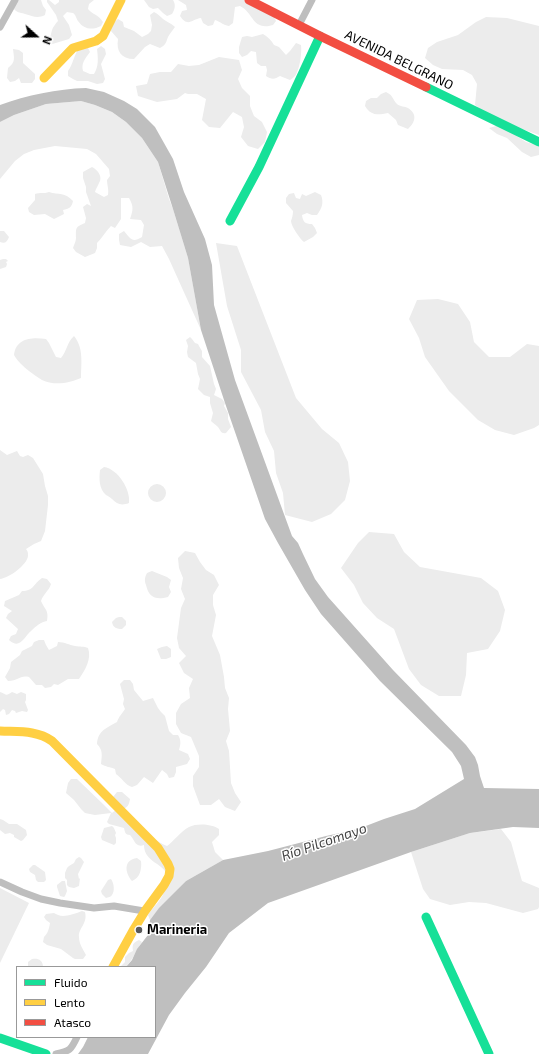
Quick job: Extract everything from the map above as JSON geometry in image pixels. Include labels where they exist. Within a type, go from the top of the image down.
[{"type":"street","points":[[0,27],[16,0]]},
{"type":"street","points":[[44,78],[73,48],[99,41],[121,0]]},
{"type":"street","name":"AVENIDA BELGRANO","points":[[249,0],[539,142]]},
{"type":"street","points":[[299,25],[312,0]]},
{"type":"street","points":[[230,221],[259,167],[320,36]]},
{"type":"street","points":[[0,731],[28,732],[49,738],[64,751],[158,848],[170,869],[169,876],[163,887],[144,911],[130,933],[114,966]]},
{"type":"street","points":[[0,882],[22,892],[54,902],[94,908],[114,906],[144,911]]},
{"type":"street","points":[[426,917],[489,1054]]},
{"type":"street","points":[[0,1038],[46,1054]]},
{"type":"street","points":[[56,1054],[67,1052],[74,1045],[77,1038]]},
{"type":"shaded area","points":[[18,0],[41,0],[46,10],[45,15],[35,17],[17,12],[13,8]]},
{"type":"shaded area","points":[[47,0],[55,5],[59,2],[59,0],[94,0],[89,4],[88,9],[103,22],[101,26],[92,29],[86,28],[80,24],[73,13],[67,12],[63,16],[69,25],[72,35],[69,39],[49,45],[45,41],[49,38],[52,29],[58,21]]},
{"type":"shaded area","points":[[144,0],[173,0],[175,4],[174,9],[172,14],[167,16],[158,8],[153,9],[149,7]]},
{"type":"shaded area","points":[[178,0],[244,0],[274,17],[276,21],[273,25],[261,26],[245,9],[240,6],[235,7],[233,23],[229,26],[215,20],[213,25],[208,26],[203,23],[201,18],[190,22],[185,22],[180,16],[182,11],[187,10],[186,5]]},
{"type":"shaded area","points":[[154,12],[175,27],[165,45],[160,48],[150,44],[145,47],[134,59],[126,58],[120,54],[118,39],[111,31],[113,24],[118,19],[123,22],[124,27],[134,31],[142,37],[151,31],[152,25],[150,15]]},
{"type":"shaded area","points":[[486,17],[507,18],[539,26],[539,135],[497,119],[475,105],[477,84],[472,75],[463,70],[442,69],[433,65],[425,58],[428,48],[437,42],[458,35],[476,22]]},
{"type":"shaded area","points":[[263,34],[286,55],[296,43],[301,45],[300,63],[295,76],[290,80],[280,76],[273,79],[266,76],[266,66],[261,66],[257,63],[256,52],[251,51],[242,57],[239,53],[242,37],[252,37]]},
{"type":"shaded area","points":[[101,46],[105,49],[106,54],[101,64],[105,79],[103,83],[97,84],[88,81],[77,81],[68,76],[68,71],[79,48],[88,48],[90,52],[83,63],[83,71],[94,74],[98,59],[97,49]]},
{"type":"shaded area","points":[[13,49],[19,50],[23,53],[23,63],[35,74],[35,79],[32,83],[21,83],[19,78],[10,82],[7,78],[8,68],[14,60]]},
{"type":"shaded area","points":[[219,57],[239,60],[242,70],[238,79],[242,88],[250,96],[250,106],[254,116],[262,122],[267,132],[265,142],[258,149],[248,146],[241,137],[244,127],[242,117],[233,112],[220,128],[209,127],[202,120],[206,99],[197,94],[185,93],[177,99],[157,102],[138,96],[136,86],[147,84],[150,74],[171,72],[178,64],[189,66],[199,65]]},
{"type":"shaded area","points":[[386,92],[398,105],[408,108],[413,113],[414,121],[408,129],[398,125],[396,120],[388,113],[375,114],[370,112],[365,106],[366,101],[371,98],[377,98]]},
{"type":"shaded area","points":[[81,101],[112,112],[126,122],[142,138],[158,162],[188,258],[201,330],[162,246],[150,247],[141,242],[131,247],[120,245],[119,234],[124,231],[134,240],[142,237],[144,225],[141,220],[130,219],[132,204],[129,198],[121,198],[121,219],[115,228],[111,226],[97,243],[95,253],[85,257],[76,252],[73,248],[77,228],[85,223],[86,218],[83,207],[87,204],[91,206],[86,192],[83,172],[92,167],[96,170],[99,174],[100,181],[95,192],[104,197],[108,195],[107,180],[110,176],[109,169],[96,154],[87,149],[55,146],[34,150],[24,154],[15,161],[0,179],[0,122],[14,115],[46,104]]},
{"type":"shaded area","points":[[500,125],[526,142],[539,146],[539,155],[531,157],[522,152],[507,138],[497,134],[489,128]]},
{"type":"shaded area","points":[[49,192],[67,196],[73,201],[72,205],[63,210],[64,214],[54,219],[45,214],[34,215],[29,212],[28,208],[35,200],[35,194]]},
{"type":"shaded area","points":[[315,192],[321,195],[322,198],[320,210],[317,215],[307,213],[302,215],[305,222],[312,224],[317,233],[304,242],[292,226],[291,221],[293,211],[286,203],[286,198],[289,194],[294,193],[296,198],[300,199],[302,194],[306,196]]},
{"type":"shaded area","points":[[0,231],[4,231],[9,237],[6,242],[0,242]]},
{"type":"shaded area","points":[[216,243],[237,246],[296,398],[322,429],[339,443],[348,462],[350,481],[345,500],[331,514],[312,522],[285,515],[283,493],[276,473],[274,451],[265,432],[261,410],[241,372],[241,350],[227,306]]},
{"type":"shaded area","points":[[3,259],[8,261],[6,262],[6,267],[0,269],[0,260]]},
{"type":"shaded area","points":[[438,299],[458,304],[470,322],[474,342],[489,357],[510,357],[527,344],[539,346],[539,425],[514,435],[495,430],[478,420],[449,391],[425,357],[419,338],[409,319],[417,300]]},
{"type":"shaded area","points":[[74,336],[81,351],[81,378],[72,381],[52,383],[42,380],[23,366],[14,355],[15,349],[21,342],[41,338],[46,339],[56,357],[61,358]]},
{"type":"shaded area","points":[[190,337],[195,343],[198,344],[202,351],[202,357],[210,366],[216,389],[214,395],[222,399],[225,403],[224,406],[228,413],[228,419],[231,427],[226,433],[222,433],[211,421],[213,413],[210,397],[204,395],[198,389],[200,379],[196,363],[188,357],[187,352],[188,346],[186,340]]},
{"type":"shaded area","points":[[0,450],[7,455],[17,451],[20,456],[23,457],[28,455],[33,458],[43,474],[48,496],[48,505],[45,531],[41,541],[26,549],[28,552],[27,560],[21,567],[8,576],[0,579]]},
{"type":"shaded area","points":[[104,467],[119,476],[126,486],[129,503],[117,503],[104,493],[100,484],[100,470]]},
{"type":"shaded area","points":[[157,484],[163,487],[166,493],[163,499],[157,502],[151,499],[148,493],[151,487]]},
{"type":"shaded area","points":[[369,532],[394,534],[404,552],[420,567],[481,578],[498,591],[505,610],[500,631],[488,649],[467,653],[466,675],[461,696],[439,696],[421,685],[409,669],[394,629],[377,618],[363,603],[354,585],[341,568],[358,543]]},
{"type":"shaded area","points":[[185,551],[195,553],[206,570],[214,575],[219,585],[213,595],[213,605],[216,615],[212,636],[220,655],[225,688],[229,698],[228,709],[230,731],[226,741],[229,751],[231,783],[241,802],[235,811],[225,807],[219,799],[211,805],[200,805],[193,786],[193,776],[199,767],[199,756],[191,737],[181,733],[176,724],[176,713],[181,704],[190,698],[189,688],[193,679],[184,673],[179,663],[186,656],[179,648],[177,638],[181,608],[185,599],[181,589],[183,578],[179,568],[178,558]]},
{"type":"shaded area","points":[[152,571],[171,580],[169,587],[171,592],[168,597],[157,598],[149,593],[145,579],[147,573]]},
{"type":"shaded area","points":[[42,578],[47,579],[51,584],[41,601],[47,612],[47,621],[37,626],[22,642],[16,644],[13,643],[9,640],[11,636],[16,634],[18,629],[6,618],[12,611],[4,606],[5,601],[19,595],[22,591],[29,590]]},
{"type":"shaded area","points":[[119,617],[122,617],[126,621],[126,625],[122,629],[118,629],[113,626],[112,622]]},
{"type":"shaded area","points":[[44,640],[49,650],[57,646],[58,642],[88,648],[89,656],[86,668],[79,679],[68,679],[58,685],[54,684],[51,687],[45,688],[42,685],[36,685],[29,677],[8,681],[5,677],[10,668],[11,662],[20,655],[22,651],[32,646],[34,642]]},
{"type":"shaded area","points":[[167,646],[171,649],[171,657],[161,659],[157,649]]},
{"type":"shaded area","points":[[124,680],[130,680],[133,684],[134,690],[143,701],[153,698],[158,708],[165,716],[169,731],[173,735],[178,735],[179,737],[179,750],[188,754],[190,759],[187,764],[176,767],[174,777],[169,778],[162,770],[153,783],[144,777],[137,785],[132,787],[127,785],[116,774],[115,769],[101,764],[102,753],[97,744],[98,739],[101,732],[117,722],[125,709],[120,684]]},
{"type":"shaded area","points":[[0,692],[7,695],[12,692],[17,694],[21,692],[26,694],[25,702],[28,710],[27,712],[22,711],[16,713],[12,710],[6,715],[5,710],[3,709],[0,712]]},
{"type":"shaded area","points":[[71,779],[77,779],[112,813],[117,809],[113,797],[117,792],[122,792],[130,799],[128,806],[122,810],[149,835],[167,846],[189,827],[204,825],[216,827],[219,829],[219,835],[212,842],[215,852],[223,860],[186,881],[150,920],[148,915],[164,892],[167,876],[163,868],[147,856],[144,845],[141,846],[137,844],[130,835],[126,833],[124,828],[109,824],[107,822],[111,813],[95,815],[85,813],[66,793],[68,783]]},
{"type":"shaded area","points":[[0,819],[9,824],[17,824],[26,830],[27,835],[21,841],[10,833],[5,834],[0,830]]},
{"type":"shaded area","points":[[112,826],[116,833],[116,843],[114,845],[102,840],[101,837],[104,828]]},
{"type":"shaded area","points":[[501,829],[511,842],[522,881],[539,888],[538,909],[523,913],[486,903],[469,902],[450,905],[430,899],[423,889],[411,852],[470,833]]},
{"type":"shaded area","points":[[79,857],[84,862],[78,874],[79,879],[80,878],[79,886],[74,888],[69,887],[65,878],[65,873],[67,868]]},
{"type":"shaded area","points":[[137,858],[141,861],[141,870],[137,878],[132,881],[127,871],[127,864],[132,859]]},
{"type":"shaded area","points":[[33,865],[45,872],[46,880],[44,882],[38,882],[35,875],[30,872],[29,869]]},
{"type":"shaded area","points":[[111,879],[114,891],[112,896],[106,898],[101,891],[108,880]]},
{"type":"shaded area","points":[[62,881],[65,881],[67,891],[64,897],[60,896],[57,887],[57,885]]},
{"type":"shaded area","points":[[0,888],[29,903],[0,963]]},
{"type":"shaded area","points":[[82,911],[85,912],[86,916],[79,934],[80,944],[86,955],[83,959],[75,959],[61,949],[47,945],[43,942],[50,923],[44,917],[46,914],[54,913],[65,916]]},
{"type":"shaded area","points":[[139,940],[142,942],[127,966],[121,966],[125,962],[125,957],[133,951],[133,944]]},
{"type":"shaded area","points":[[32,959],[40,960],[43,966],[28,966],[28,962]]},
{"type":"water","name":"Río Pilcomayo","points":[[86,88],[104,92],[137,109],[155,127],[173,159],[184,192],[205,239],[212,265],[214,305],[235,380],[292,536],[298,543],[315,579],[328,597],[393,670],[466,745],[475,757],[484,788],[539,789],[539,828],[513,827],[470,833],[411,852],[268,903],[229,933],[206,967],[169,1015],[148,1054],[78,1054],[88,1038],[156,1038],[156,966],[127,966],[148,935],[150,920],[159,908],[186,881],[223,860],[268,851],[358,829],[415,809],[464,779],[461,766],[452,752],[380,681],[321,614],[305,590],[265,519],[201,330],[188,258],[158,162],[142,138],[126,122],[112,112],[81,101],[46,104],[14,115],[0,122],[0,105],[42,93]]},
{"type":"traffic: fast","points":[[230,221],[259,167],[320,36]]},
{"type":"traffic: fast","points":[[426,87],[539,142]]},
{"type":"traffic: fast","points":[[426,917],[489,1054]]},
{"type":"traffic: fast","points":[[0,1038],[46,1054]]},
{"type":"traffic: slow","points":[[44,78],[73,48],[96,41],[103,36],[121,0]]},
{"type":"traffic: slow","points":[[0,731],[34,733],[46,737],[52,741],[158,848],[168,864],[170,869],[169,876],[145,911],[114,966]]},
{"type":"traffic: jam","points":[[249,0],[426,87]]},
{"type":"place","name":"Marineria","points":[[139,930]]}]
